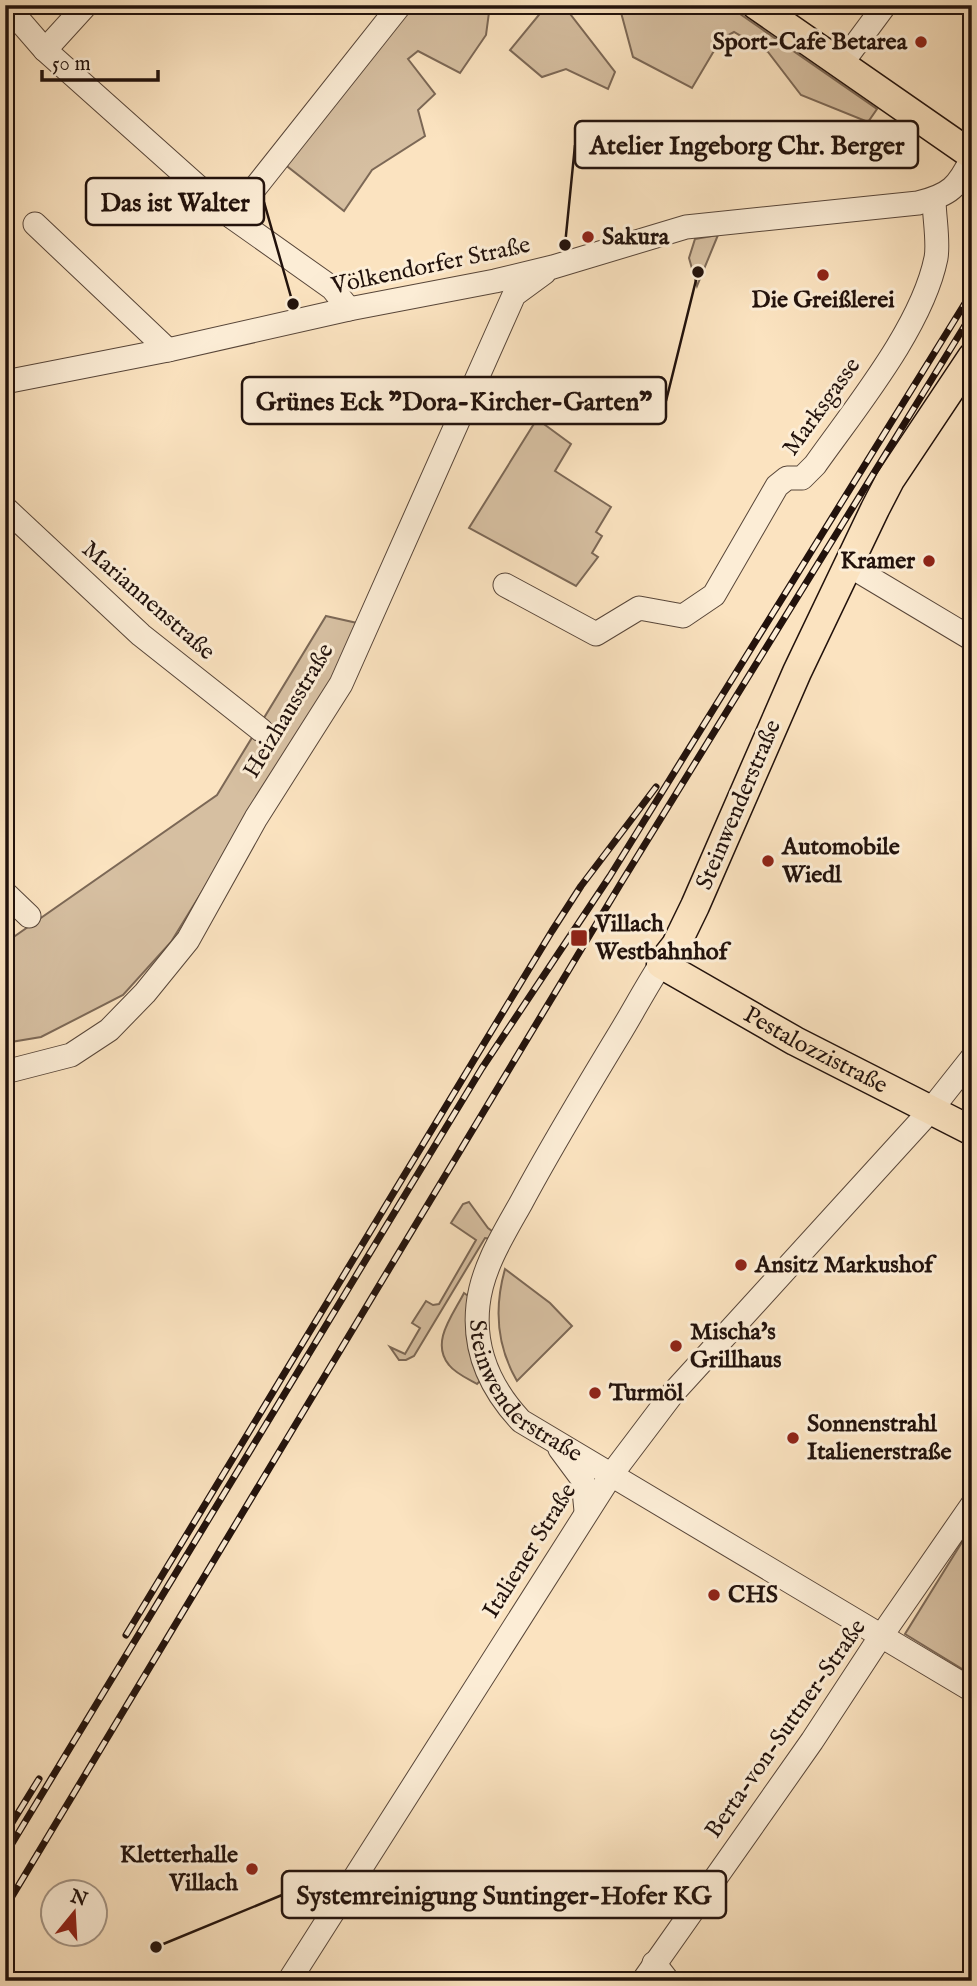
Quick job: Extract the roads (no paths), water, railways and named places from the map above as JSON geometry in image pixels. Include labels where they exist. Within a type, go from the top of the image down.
[{"type":"main road","points":[[757,5],[972,157]]},
{"type":"main road","name":"Steinwenderstraße","points":[[661,964],[676,945],[695,906],[797,672],[890,480],[972,357]]},
{"type":"main road","name":"Pestalozzistraße","points":[[661,964],[795,1041],[972,1131]]},
{"type":"street","points":[[6,5],[45,50],[232,217],[332,288],[348,309]]},
{"type":"street","points":[[45,50],[86,5]]},
{"type":"street","points":[[232,217],[400,5]]},
{"type":"street","points":[[842,64],[884,5]]},
{"type":"street","name":"Völkendorfer Straße","points":[[5,382],[168,350],[348,309],[553,267],[686,226],[918,204],[934,199],[960,182],[972,157]]},
{"type":"street","name":"Marksgasse","points":[[505,585],[596,634],[639,608],[683,616],[714,595],[777,486],[787,478],[802,478],[815,465],[894,351],[925,298],[937,255],[934,199]]},
{"type":"street","points":[[35,224],[168,350]]},
{"type":"street","name":"Heizhausstraße","points":[[5,1072],[71,1055],[108,1030],[145,993],[188,940],[256,818],[341,684],[514,295],[553,267]]},
{"type":"street","name":"Mariannenstraße","points":[[5,508],[141,635],[261,730]]},
{"type":"street","points":[[848,566],[972,639]]},
{"type":"street","points":[[5,893],[29,916]]},
{"type":"street","name":"Steinwenderstraße","points":[[661,964],[549,1150],[494,1252],[483,1278],[478,1306],[478,1335],[484,1364],[494,1388],[521,1421],[972,1690]]},
{"type":"street","name":"Italiener Straße","points":[[289,1981],[611,1475],[673,1393],[930,1111],[972,1058]]},
{"type":"street","points":[[554,1441],[583,1480],[586,1511]]},
{"type":"street","name":"Berta-von-Suttner-Straße","points":[[655,1975],[972,1506]]},
{"type":"railway","points":[[5,1855],[482,1068],[610,876],[972,292]]},
{"type":"railway","points":[[5,1908],[621,883],[972,314]]},
{"type":"railway","points":[[126,1635],[552,931],[581,886],[656,787]]},
{"type":"railway","points":[[5,1834],[39,1779]]},
{"type":"place","name":"Sport-Cafe Betarea","points":[[921,42]]},
{"type":"place","name":"Sakura","points":[[588,237]]},
{"type":"place","name":"Atelier Ingeborg Chr. Berger","points":[[565,245]]},
{"type":"place","name":"Grünes Eck \"Dora-Kircher-Garten\"","points":[[698,272]]},
{"type":"place","name":"Die Greißlerei","points":[[823,275]]},
{"type":"place","name":"Das ist Walter","points":[[293,304]]},
{"type":"place","name":"Kramer","points":[[929,561]]},
{"type":"place","name":"Automobile Wiedl","points":[[768,861]]},
{"type":"place","name":"Villach Westbahnhof","points":[[579,938]]},
{"type":"place","name":"Ansitz Markushof","points":[[741,1265]]},
{"type":"place","name":"Mischa's Grillhaus","points":[[676,1346]]},
{"type":"place","name":"Turmöl","points":[[595,1393]]},
{"type":"place","name":"Sonnenstrahl Italienerstraße","points":[[793,1438]]},
{"type":"place","name":"CHS","points":[[714,1595]]},
{"type":"place","name":"Kletterhalle Villach","points":[[252,1869]]},
{"type":"place","name":"Systemreinigung Suntinger-Hofer KG","points":[[156,1947]]}]
